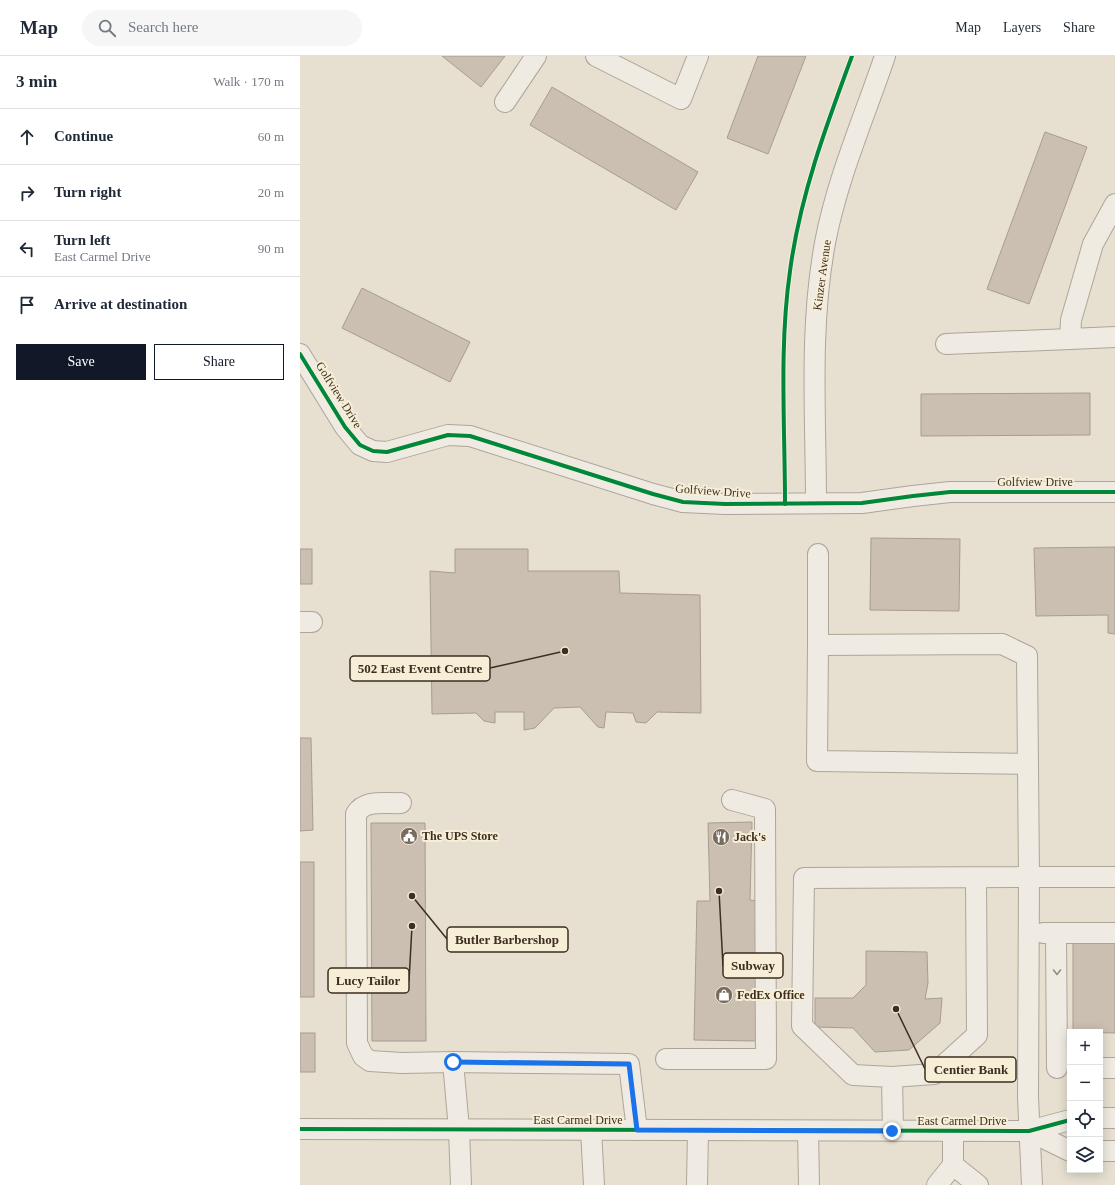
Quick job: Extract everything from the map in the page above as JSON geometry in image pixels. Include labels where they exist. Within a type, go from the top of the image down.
[{"type":"street","points":[[505,102],[536,56]]},
{"type":"street","points":[[596,56],[681,99],[698,56]]},
{"type":"street","name":"Kinzer Avenue","points":[[816,503],[816,331],[825,242],[842,176],[885,56]]},
{"type":"street","points":[[1070,339],[1071,320],[1093,244],[1115,204]]},
{"type":"street","points":[[946,344],[1115,337]]},
{"type":"street","name":"Golfview Drive","points":[[300,354],[345,428],[360,445],[373,451],[387,452],[448,434],[470,436],[653,494],[683,502],[725,504],[862,503],[950,492],[1115,492]]},
{"type":"street","points":[[818,554],[817,761],[1028,764]]},
{"type":"street","points":[[818,645],[1002,644],[1027,656],[1029,877],[1028,1130],[1032,1185]]},
{"type":"street","points":[[666,1059],[766,1059],[765,809],[732,800]]},
{"type":"street","points":[[401,803],[367,804],[360,808],[356,814],[358,1043],[363,1056],[370,1061],[402,1063],[453,1062],[629,1064],[637,1130]]},
{"type":"street","points":[[976,878],[977,1035],[934,1074],[892,1077],[853,1074],[802,1026],[804,878],[1115,877]]},
{"type":"street","points":[[1029,933],[1115,933]]},
{"type":"street","points":[[1028,1069],[1063,1068],[1056,933]]},
{"type":"street","points":[[453,1062],[459,1129],[460,1185]]},
{"type":"street","points":[[1103,1068],[1115,1068]]},
{"type":"street","points":[[892,1077],[892,1131]]},
{"type":"street","points":[[1103,1118],[1115,1118]]},
{"type":"street","name":"East Carmel Drive","points":[[300,1129],[953,1131],[1028,1130],[1067,1121]]},
{"type":"street","points":[[591,1130],[594,1185]]},
{"type":"street","points":[[697,1185],[698,1130]]},
{"type":"street","name":"East Carmel Drive","points":[[1028,1130],[1067,1150]]},
{"type":"street","points":[[808,1131],[809,1185]]},
{"type":"street","points":[[936,1185],[953,1165],[953,1131]]},
{"type":"street","points":[[1103,1151],[1115,1151]]},
{"type":"street","points":[[953,1165],[978,1185]]},
{"type":"building","points":[[442,56],[505,56],[481,87]]},
{"type":"building","points":[[758,56],[806,56],[768,154],[727,138]]},
{"type":"building","points":[[552,87],[698,172],[676,210],[530,125]]},
{"type":"building","points":[[1045,132],[1087,147],[1029,304],[987,289]]},
{"type":"building","points":[[362,288],[470,342],[450,382],[342,328]]},
{"type":"building","points":[[1090,393],[1090,435],[921,436],[921,394]]},
{"type":"building","points":[[871,538],[960,539],[959,611],[870,610]]},
{"type":"building","points":[[1115,547],[1115,634],[1108,633],[1108,615],[1036,616],[1034,548]]},
{"type":"building","points":[[300,549],[312,549],[312,584],[300,584]]},
{"type":"building","points":[[455,549],[528,549],[528,571],[619,571],[620,593],[700,595],[701,713],[657,712],[646,723],[636,722],[633,713],[606,712],[604,728],[598,727],[580,707],[554,708],[535,728],[524,730],[524,712],[495,712],[495,723],[484,721],[476,713],[432,714],[430,571],[455,573]]},
{"type":"building","points":[[300,738],[311,738],[313,830],[300,831]]},
{"type":"building","points":[[752,822],[750,900],[757,901],[756,1041],[694,1040],[697,901],[710,901],[708,823]]},
{"type":"building","points":[[371,823],[425,823],[426,1041],[372,1041]]},
{"type":"building","points":[[300,862],[314,862],[314,997],[300,997]]},
{"type":"building","points":[[1073,943],[1115,943],[1115,1033],[1103,1033],[1103,1029],[1073,1029]]},
{"type":"building","points":[[866,951],[927,952],[928,983],[925,999],[942,998],[940,1023],[909,1050],[875,1052],[853,1028],[815,1027],[815,998],[853,998],[866,985]]},
{"type":"building","points":[[300,1033],[315,1033],[315,1072],[300,1072]]},
{"type":"cycle path","points":[[785,504],[783,387],[787,300],[794,243],[807,188],[815,162],[852,56]]},
{"type":"cycle path","points":[[300,354],[345,427],[360,445],[373,451],[387,452],[448,435],[470,436],[653,494],[683,502],[725,504],[862,503],[950,492],[1115,492]]},
{"type":"cycle path","points":[[300,1129],[1029,1131],[1067,1121]]},
{"type":"place","name":"502 East Event Centre","points":[[565,651]]},
{"type":"place","name":"The UPS Store","points":[[409,836]]},
{"type":"place","name":"Jack's","points":[[721,837]]},
{"type":"place","name":"Subway","points":[[719,891]]},
{"type":"place","name":"Butler Barbershop","points":[[412,896]]},
{"type":"place","name":"Lucy Tailor","points":[[412,926]]},
{"type":"place","name":"FedEx Office","points":[[724,995]]},
{"type":"place","name":"Centier Bank","points":[[896,1009]]},
{"type":"route","points":[[453,1062],[629,1064],[637,1130],[892,1131]]}]
